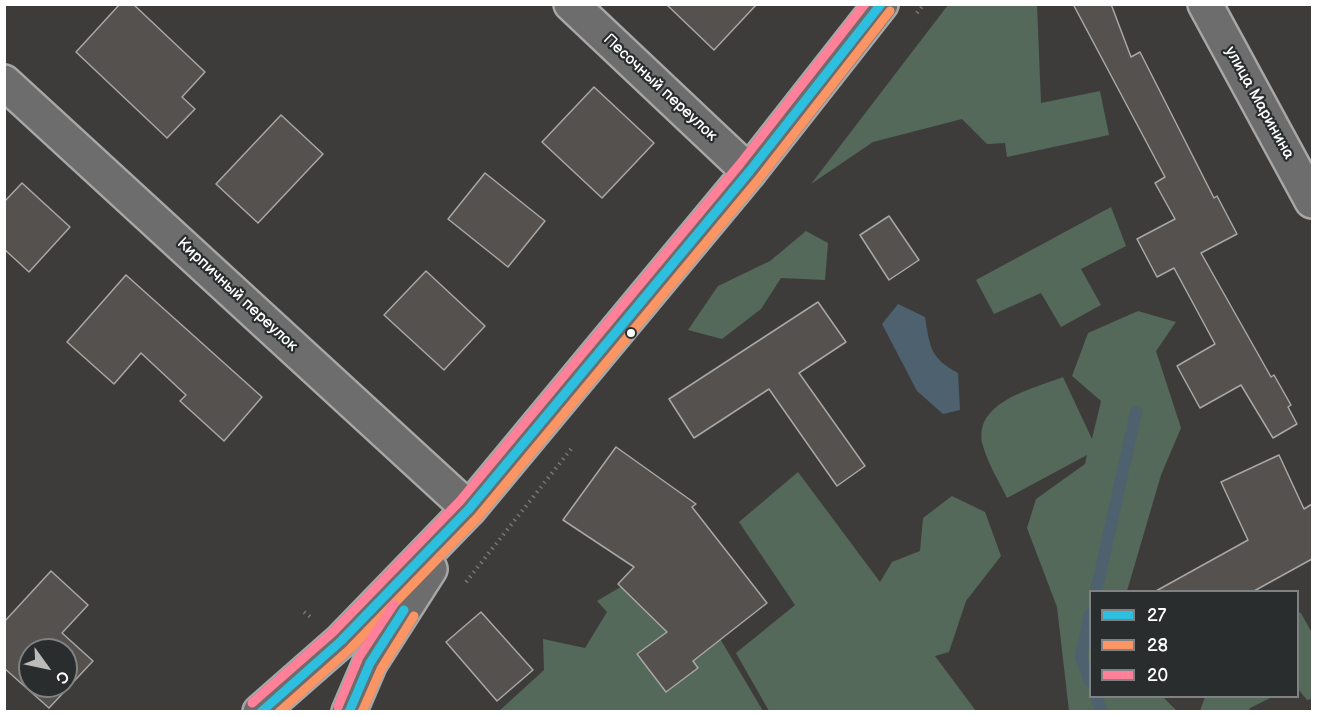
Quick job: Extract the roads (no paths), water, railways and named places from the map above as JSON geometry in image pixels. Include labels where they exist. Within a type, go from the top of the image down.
[{"type":"main road","name":"Песочный переулок","points":[[571,4],[749,172]]},
{"type":"main road","points":[[260,711],[341,641],[469,509],[749,172],[881,4]]},
{"type":"main road","name":"улица Маринина","points":[[1205,4],[1312,201]]},
{"type":"main road","name":"Кирпичный переулок","points":[[4,82],[469,509]]},
{"type":"main road","points":[[349,711],[370,663],[469,509]]},
{"type":"water","points":[[898,304],[925,317],[933,351],[942,362],[958,373],[960,410],[943,414],[917,391],[882,324]]},
{"type":"waterway","points":[[1096,590],[1136,412]]},
{"type":"waterway","points":[[1089,619],[1081,657],[1089,679]]},
{"type":"waterway","points":[[1097,698],[1102,712]]}]
